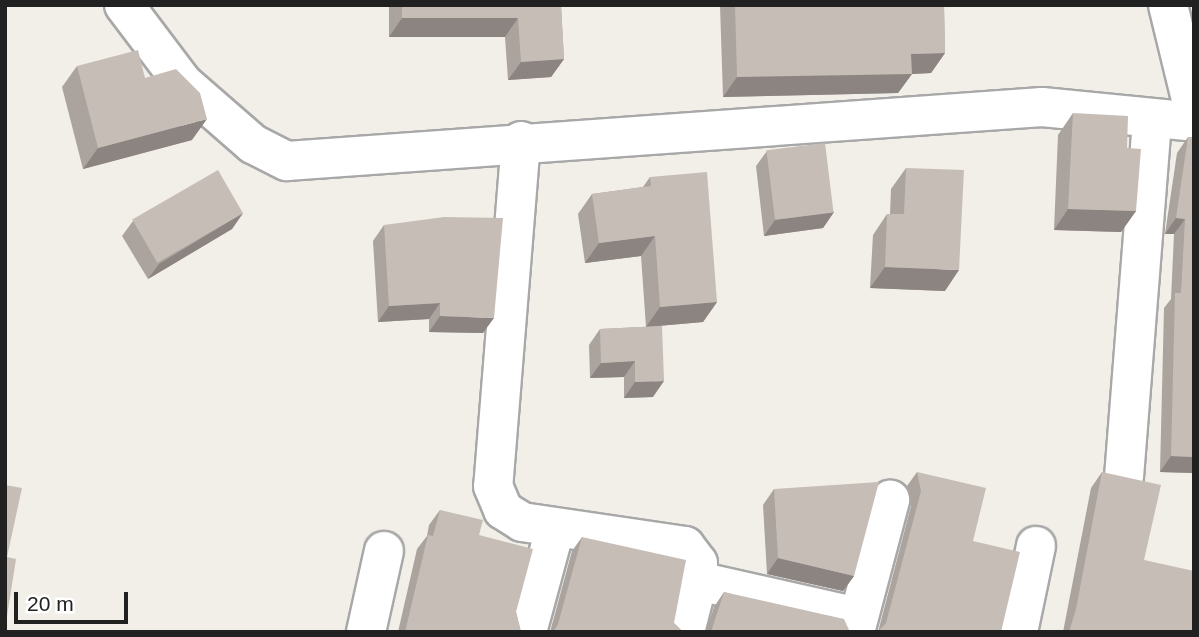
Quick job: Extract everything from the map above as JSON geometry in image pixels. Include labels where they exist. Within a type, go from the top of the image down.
[{"type":"street","points":[[124,5],[183,83],[253,144],[287,161],[521,141],[1042,107],[1194,122]]},
{"type":"street","points":[[1168,5],[1188,63],[1194,112]]},
{"type":"street","points":[[1124,477],[1152,118]]},
{"type":"street","points":[[521,141],[493,486],[503,510],[555,529],[685,545],[698,563],[698,581],[685,632]]},
{"type":"street","points":[[698,581],[857,624],[890,500]]},
{"type":"street","points":[[527,632],[555,529]]},
{"type":"street","points":[[1018,632],[1036,546]]},
{"type":"street","points":[[366,632],[384,551]]},
{"type":"building","points":[[402,5],[561,5],[564,59],[521,62],[518,18],[402,18]]},
{"type":"building","points":[[735,5],[944,5],[945,53],[911,54],[912,74],[737,77]]},
{"type":"building","points":[[138,50],[145,78],[176,69],[200,93],[207,119],[98,148],[77,66]]},
{"type":"building","points":[[1073,113],[1128,116],[1127,148],[1141,149],[1136,211],[1068,209]]},
{"type":"building","points":[[1188,137],[1194,137],[1194,457],[1171,456],[1175,293],[1181,293],[1185,219],[1176,218]]},
{"type":"building","points":[[825,143],[834,212],[775,220],[766,150]]},
{"type":"building","points":[[906,168],[964,170],[959,270],[885,267],[887,214],[904,214]]},
{"type":"building","points":[[218,170],[243,213],[157,263],[132,220]]},
{"type":"building","points":[[707,172],[717,302],[660,307],[655,236],[599,243],[592,194],[651,186],[650,177]]},
{"type":"building","points":[[444,217],[503,218],[494,318],[440,316],[440,303],[389,306],[384,225]]},
{"type":"building","points":[[662,326],[664,381],[635,382],[635,361],[601,363],[600,329]]},
{"type":"building","points":[[917,472],[986,488],[973,541],[1020,552],[1001,632],[878,632],[886,623],[921,491]]},
{"type":"building","points":[[1102,472],[1161,485],[1144,560],[1194,571],[1194,632],[1069,632],[1076,609]]},
{"type":"building","points":[[879,482],[854,576],[778,558],[774,489]]},
{"type":"building","points":[[5,485],[22,488],[7,557],[16,559],[5,629]]},
{"type":"building","points":[[440,510],[483,520],[479,535],[533,549],[516,612],[521,632],[405,632],[428,535],[433,536]]},
{"type":"building","points":[[582,537],[686,560],[674,623],[683,632],[553,632],[558,624]]},
{"type":"building","points":[[724,592],[844,619],[850,632],[711,632]]}]
